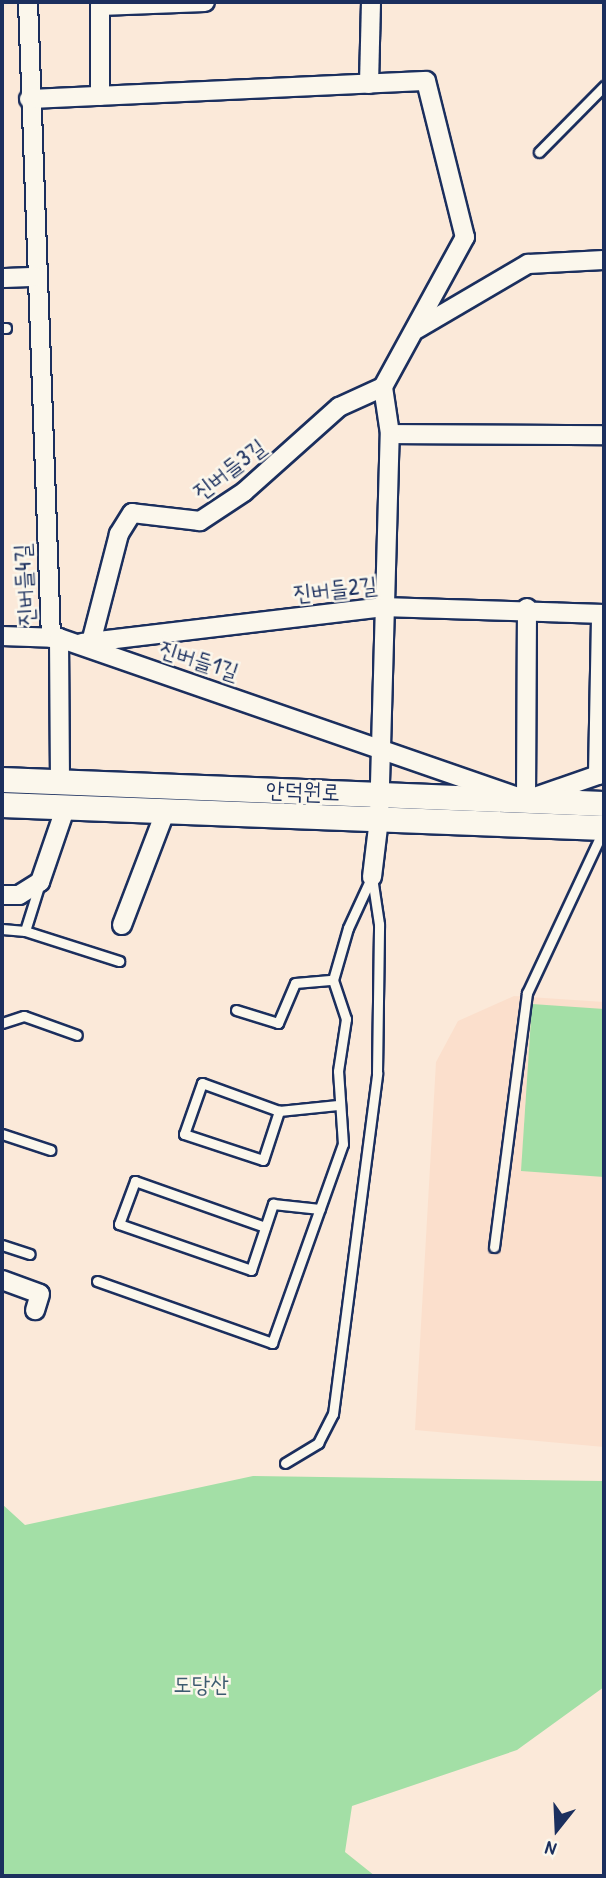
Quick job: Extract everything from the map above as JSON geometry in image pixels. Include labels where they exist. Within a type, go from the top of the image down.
[{"type":"street","name":"진버들4길","points":[[28,2],[34,277],[61,640],[60,782]]},
{"type":"street","points":[[100,96],[100,6],[205,2]]},
{"type":"street","points":[[369,84],[371,2]]},
{"type":"street","points":[[29,99],[426,81],[465,237],[383,387],[390,434],[382,607],[379,806],[372,877]]},
{"type":"street","points":[[417,329],[528,264],[604,260]]},
{"type":"street","points":[[2,278],[34,277]]},
{"type":"street","name":"진버들3길","points":[[91,642],[119,534],[132,513],[200,521],[244,492],[339,407],[383,387]]},
{"type":"street","points":[[390,434],[604,435]]},
{"type":"street","name":"진버들2길","points":[[61,640],[91,642],[382,607],[527,608],[603,614]]},
{"type":"street","points":[[527,608],[526,800],[601,774],[603,614]]},
{"type":"street","name":"진버들1길","points":[[2,636],[61,640],[379,746],[526,800]]},
{"type":"street","name":"안덕원로","points":[[2,780],[379,806],[604,829]]},
{"type":"street","name":"안덕원로","points":[[2,805],[166,810],[526,800],[604,804]]},
{"type":"street","points":[[2,895],[19,895],[40,882],[66,806]]},
{"type":"street","points":[[122,925],[166,810]]},
{"type":"street","points":[[2,1280],[40,1294],[35,1310]]},
{"type":"lane","points":[[539,152],[604,86]]},
{"type":"lane","points":[[494,1247],[527,993],[604,829]]},
{"type":"lane","points":[[97,1281],[272,1343],[343,1144],[338,1105],[338,1071],[346,1019],[333,980],[348,928],[372,877]]},
{"type":"lane","points":[[285,1463],[318,1443],[333,1414],[377,1073],[379,925],[372,877]]},
{"type":"lane","points":[[24,931],[40,882]]},
{"type":"lane","points":[[2,929],[24,931],[118,961]]},
{"type":"lane","points":[[236,1010],[278,1023],[295,983],[333,980]]},
{"type":"lane","points":[[2,1023],[24,1016],[76,1035]]},
{"type":"lane","points":[[279,1111],[263,1160],[184,1134],[202,1083],[279,1111],[338,1105]]},
{"type":"lane","points":[[2,1134],[50,1150]]},
{"type":"lane","points":[[265,1227],[135,1181],[119,1224],[251,1270],[273,1204],[320,1209]]},
{"type":"lane","points":[[2,1245],[30,1254]]},
{"type":"shaded area","points":[[514,996],[604,1002],[604,1447],[415,1430],[436,1062],[458,1021]]},
{"type":"green space","points":[[532,1004],[604,1009],[604,1177],[521,1171]]},
{"type":"green space","name":"도당산","points":[[253,1476],[604,1481],[604,1687],[517,1750],[352,1806],[345,1852],[375,1876],[2,1876],[2,1504],[25,1525]]}]
